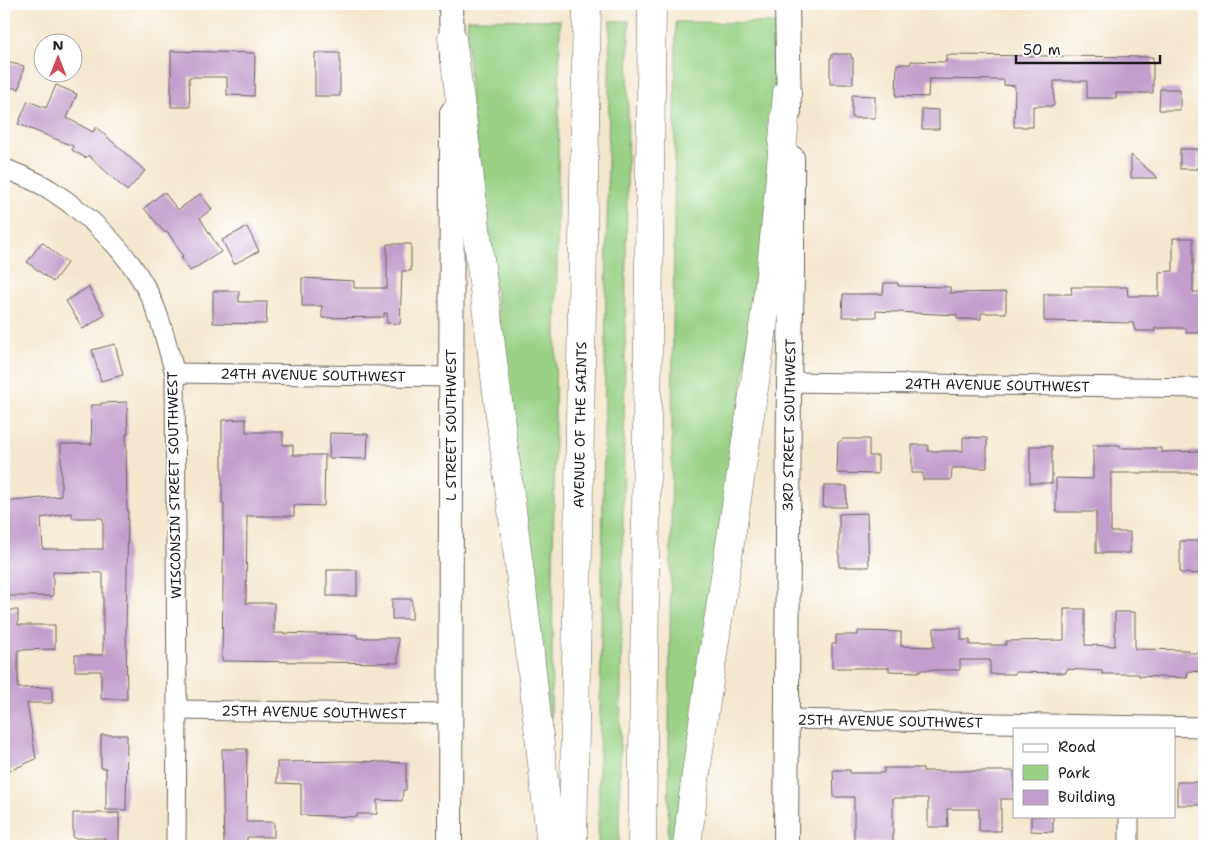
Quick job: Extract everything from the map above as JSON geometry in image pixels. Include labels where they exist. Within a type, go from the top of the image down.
[{"type":"highway","name":"AVENUE OF THE SAINTS","points":[[572,846],[587,4]]},
{"type":"highway","points":[[642,846],[652,4]]},
{"type":"highway","points":[[452,38],[526,625],[551,846]]},
{"type":"highway","points":[[687,846],[700,735],[766,305],[777,213],[787,93]]},
{"type":"street","name":"L STREET SOUTHWEST","points":[[450,846],[452,4]]},
{"type":"street","name":"3RD STREET SOUTHWEST","points":[[786,846],[789,382],[793,181],[787,93],[787,4]]},
{"type":"street","name":"WISCONSIN STREET SOUTHWEST","points":[[4,168],[51,190],[86,216],[120,250],[147,290],[165,335],[175,373],[176,846]]},
{"type":"street","name":"24TH AVENUE SOUTHWEST","points":[[175,373],[452,377]]},
{"type":"street","name":"24TH AVENUE SOUTHWEST","points":[[789,382],[1204,388]]},
{"type":"street","name":"25TH AVENUE SOUTHWEST","points":[[177,710],[450,714]]},
{"type":"street","name":"25TH AVENUE SOUTHWEST","points":[[786,719],[1204,727]]},
{"type":"street","points":[[1129,818],[1129,846]]},
{"type":"green space","points":[[468,19],[560,20],[551,731],[471,100],[467,37]]},
{"type":"green space","points":[[610,21],[629,21],[619,846],[598,846]]},
{"type":"green space","points":[[676,22],[774,23],[777,103],[775,146],[679,846],[668,846]]},
{"type":"building","points":[[171,51],[255,53],[254,96],[227,95],[227,77],[189,77],[190,107],[171,107]]},
{"type":"building","points":[[315,53],[340,53],[340,96],[315,96]]},
{"type":"building","points":[[832,54],[851,54],[851,58],[853,58],[853,84],[830,84],[830,58],[832,58]]},
{"type":"building","points":[[946,55],[1153,57],[1153,93],[1116,93],[1116,98],[1087,98],[1087,81],[1054,81],[1054,106],[1033,106],[1033,127],[1014,127],[1015,86],[1004,85],[1004,80],[929,79],[928,97],[896,96],[897,64],[911,64],[911,61],[946,62]]},
{"type":"building","points":[[6,62],[24,66],[19,89],[4,86]]},
{"type":"building","points":[[56,85],[77,94],[67,118],[93,132],[96,127],[145,171],[127,191],[88,155],[86,158],[72,150],[73,146],[18,124],[28,101],[46,108]]},
{"type":"building","points":[[1160,89],[1180,89],[1180,110],[1159,110]]},
{"type":"building","points":[[852,95],[875,96],[875,118],[852,118]]},
{"type":"building","points":[[922,109],[939,110],[939,129],[922,129]]},
{"type":"building","points":[[1180,149],[1198,149],[1198,169],[1180,169]]},
{"type":"building","points":[[1131,155],[1158,178],[1131,178]]},
{"type":"building","points":[[164,192],[178,210],[200,194],[212,209],[200,218],[221,252],[190,271],[167,231],[165,233],[144,208]]},
{"type":"building","points":[[247,227],[259,251],[234,264],[222,240]]},
{"type":"building","points":[[1173,238],[1193,238],[1193,292],[1204,292],[1204,333],[1186,333],[1186,328],[1155,328],[1155,331],[1135,331],[1133,323],[1044,321],[1044,294],[1072,294],[1071,287],[1127,287],[1128,296],[1159,296],[1159,272],[1173,271]]},
{"type":"building","points":[[42,242],[67,263],[53,282],[27,262]]},
{"type":"building","points":[[387,244],[411,244],[411,271],[402,271],[400,324],[387,323],[387,313],[384,313],[384,317],[322,318],[322,306],[302,306],[302,278],[354,281],[354,288],[387,288]]},
{"type":"building","points":[[884,283],[898,283],[898,286],[950,287],[950,293],[1006,292],[1006,313],[981,313],[981,319],[957,319],[957,315],[876,311],[876,317],[842,317],[843,294],[883,294]]},
{"type":"building","points":[[88,287],[105,315],[83,329],[66,301]]},
{"type":"building","points":[[213,291],[239,291],[239,302],[267,302],[266,324],[213,323]]},
{"type":"building","points":[[115,344],[123,375],[101,381],[92,350]]},
{"type":"building","points":[[127,402],[127,699],[101,699],[101,671],[75,671],[75,655],[103,655],[103,573],[53,572],[53,596],[4,596],[4,502],[61,496],[61,444],[92,444],[91,405],[101,405],[101,403]],"holes":[[[72,513],[72,518],[103,518],[103,549],[43,549],[41,518]]]},
{"type":"building","points":[[246,419],[246,432],[283,432],[283,445],[293,445],[293,455],[325,455],[324,506],[294,505],[294,516],[247,516],[246,603],[274,603],[274,633],[357,635],[357,638],[398,638],[398,663],[222,661],[224,503],[222,503],[222,420]]},
{"type":"building","points":[[330,433],[368,434],[367,459],[329,458]]},
{"type":"building","points":[[963,437],[987,438],[987,468],[952,468],[951,480],[923,480],[923,473],[912,473],[912,445],[928,445],[928,451],[963,451]]},
{"type":"building","points":[[843,439],[869,439],[869,456],[878,456],[878,474],[837,473],[838,443]]},
{"type":"building","points":[[1093,445],[1120,445],[1120,448],[1161,448],[1161,452],[1204,451],[1204,473],[1111,473],[1111,532],[1130,532],[1130,553],[1096,553],[1096,512],[1056,512],[1056,478],[1093,479]]},
{"type":"building","points":[[1030,446],[1052,446],[1052,483],[1030,483]]},
{"type":"building","points":[[824,486],[847,486],[846,507],[823,507]]},
{"type":"building","points":[[867,513],[869,567],[839,567],[839,514]]},
{"type":"building","points":[[1180,541],[1204,541],[1204,574],[1180,573]]},
{"type":"building","points":[[327,570],[357,570],[357,596],[327,596]]},
{"type":"building","points":[[392,599],[412,599],[412,619],[392,619]]},
{"type":"building","points":[[1064,609],[1085,609],[1085,645],[1115,646],[1115,612],[1135,612],[1135,649],[1188,650],[1188,653],[1204,653],[1204,672],[1188,671],[1187,678],[1139,676],[1139,674],[1102,674],[1102,671],[1066,669],[1066,673],[1015,672],[1015,674],[990,674],[990,660],[960,660],[960,670],[920,670],[920,672],[889,671],[889,668],[832,668],[832,644],[836,644],[836,635],[858,635],[858,631],[901,632],[901,646],[934,647],[934,628],[961,628],[961,640],[970,640],[970,645],[1006,645],[1006,641],[1064,640]]},
{"type":"building","points":[[4,610],[18,610],[18,625],[55,625],[55,649],[18,650],[18,688],[52,687],[52,703],[27,703],[36,759],[7,772],[4,746]]},
{"type":"building","points":[[101,735],[127,735],[126,810],[106,810],[106,768],[101,768]]},
{"type":"building","points":[[222,749],[247,749],[246,822],[274,822],[274,837],[247,837],[247,846],[224,846]]},
{"type":"building","points":[[357,761],[406,763],[406,790],[403,790],[402,801],[377,800],[377,814],[357,814],[357,817],[301,815],[301,784],[277,783],[277,762]]},
{"type":"building","points":[[884,768],[923,768],[923,771],[1013,771],[1013,799],[1001,799],[1001,831],[979,831],[979,809],[947,809],[948,827],[928,827],[928,798],[893,798],[893,843],[854,842],[854,797],[834,797],[833,770],[850,770],[850,773],[884,773]]},
{"type":"building","points":[[1177,782],[1204,782],[1204,805],[1177,805]]},
{"type":"building","points":[[73,813],[119,813],[119,846],[105,846],[105,838],[73,838]]},
{"type":"building","points":[[1031,818],[1053,818],[1053,832],[1031,831]]}]
